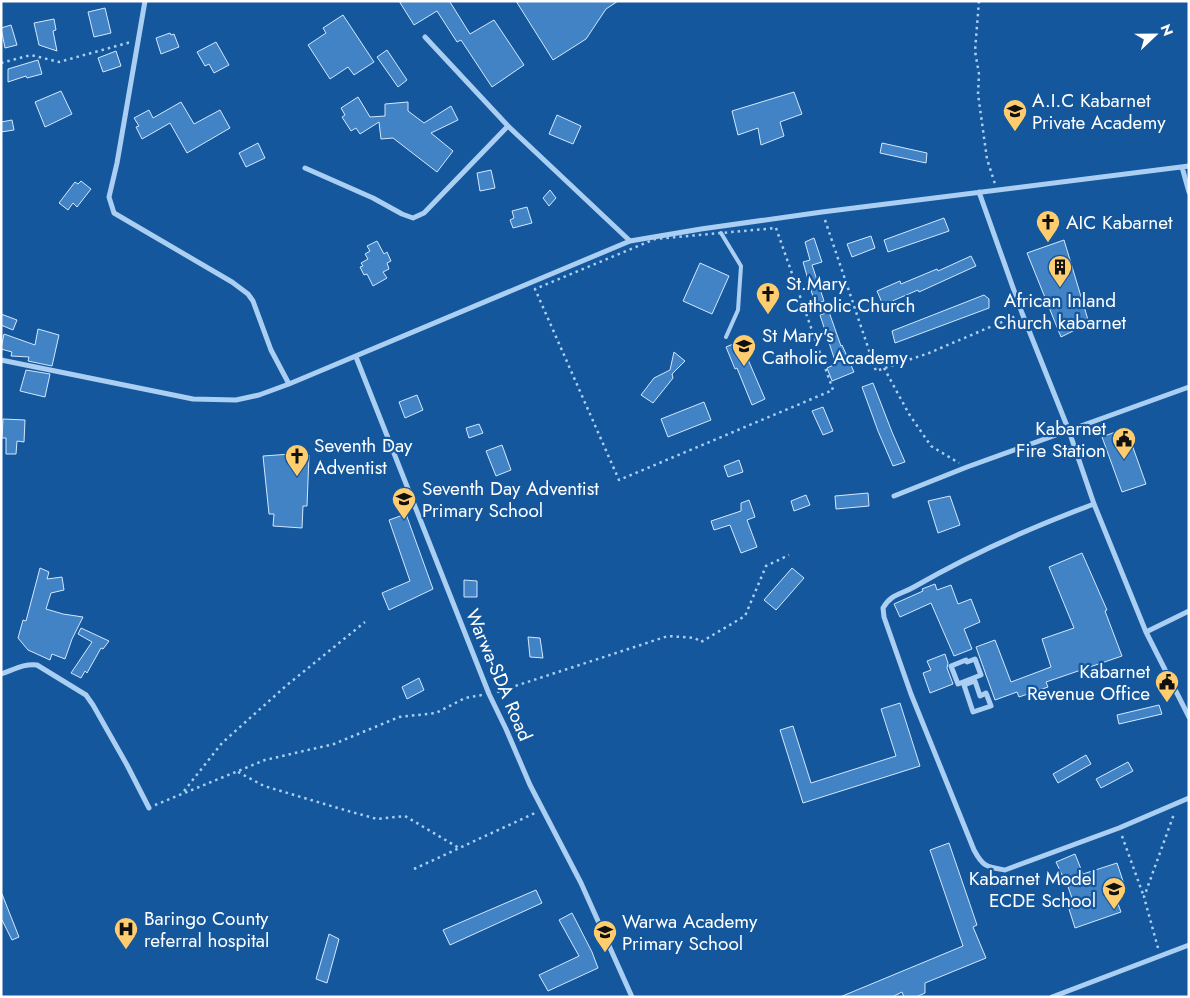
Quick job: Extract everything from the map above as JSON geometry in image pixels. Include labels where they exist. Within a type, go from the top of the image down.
[{"type":"street","points":[[145,1],[117,163],[109,197],[114,213],[232,282],[248,294],[253,301],[271,350],[289,384]]},
{"type":"street","points":[[425,37],[508,126],[630,241]]},
{"type":"street","points":[[305,168],[413,218],[424,213],[508,126]]},
{"type":"street","points":[[1182,166],[1189,192]]},
{"type":"street","points":[[1,360],[193,399],[236,400],[259,395],[356,357],[630,241],[822,212],[1189,166]]},
{"type":"street","points":[[979,192],[1022,314],[1069,431],[1094,504],[1146,632],[1189,717]]},
{"type":"street","name":"Warwa-SDA Road","points":[[356,357],[488,694],[506,729],[530,785],[581,883],[632,997]]},
{"type":"street","points":[[894,496],[966,467],[1189,387]]},
{"type":"street","points":[[1094,504],[1040,524],[970,557],[906,592],[889,598],[883,608],[884,617],[911,694],[974,850],[981,863],[989,868],[1005,870],[1119,828],[1189,798]]},
{"type":"street","points":[[1146,632],[1189,611]]},
{"type":"street","points":[[975,659],[981,675],[958,684],[951,666],[966,660],[966,662],[975,659]]},
{"type":"street","points":[[1,674],[22,666],[37,665],[86,695],[127,765],[149,808]]},
{"type":"street","points":[[975,681],[980,696],[986,693],[990,706],[973,712],[964,685],[975,681]]},
{"type":"street","points":[[1052,997],[1189,945]]},
{"type":"lane","points":[[721,233],[741,266],[738,310],[726,337]]},
{"type":"path","points":[[979,1],[975,51],[979,74],[978,94],[987,159],[997,190]]},
{"type":"path","points":[[1,63],[31,55],[59,62],[139,40]]},
{"type":"path","points":[[822,212],[876,371],[929,353],[1022,314]]},
{"type":"path","points":[[776,228],[834,390],[619,480],[535,289],[655,239],[721,233],[776,228]]},
{"type":"path","points":[[884,368],[909,414],[931,446],[966,467]]},
{"type":"path","points":[[149,808],[265,760],[334,744],[399,717],[436,713],[465,698],[488,694],[668,636],[695,638],[701,642],[745,616],[766,566],[789,555]]},
{"type":"path","points":[[184,793],[222,743],[287,685],[366,622]]},
{"type":"path","points":[[238,772],[264,786],[377,819],[405,816],[459,848]]},
{"type":"path","points":[[1144,897],[1178,803]]},
{"type":"path","points":[[414,869],[543,809]]},
{"type":"path","points":[[1119,828],[1144,897],[1161,956]]},
{"type":"building","points":[[399,1],[452,1],[450,2],[470,34],[494,20],[524,65],[492,87],[461,40],[457,42],[437,11],[414,25]]},
{"type":"building","points":[[516,1],[618,1],[606,9],[586,39],[553,60]]},
{"type":"building","points":[[105,8],[111,33],[94,37],[88,12]]},
{"type":"building","points":[[343,15],[374,62],[354,75],[348,67],[330,79],[308,45],[326,33],[323,28]]},
{"type":"building","points":[[54,19],[56,30],[53,31],[57,51],[39,45],[34,23]]},
{"type":"building","points":[[11,25],[17,45],[5,48],[1,28]]},
{"type":"building","points":[[170,33],[171,35],[174,34],[179,47],[161,54],[156,38]]},
{"type":"building","points":[[216,42],[229,65],[214,73],[209,64],[205,66],[197,52]]},
{"type":"building","points":[[387,50],[407,80],[398,87],[377,57]]},
{"type":"building","points":[[116,51],[121,66],[103,72],[98,58]]},
{"type":"building","points":[[38,60],[42,74],[27,78],[26,76],[8,82],[8,69]]},
{"type":"building","points":[[61,91],[72,114],[45,127],[35,102]]},
{"type":"building","points":[[794,92],[802,114],[780,122],[784,136],[761,145],[758,128],[738,135],[732,111]]},
{"type":"building","points":[[358,97],[370,117],[385,116],[385,104],[408,102],[408,111],[424,123],[451,106],[458,120],[431,133],[453,151],[437,172],[393,138],[381,139],[379,122],[360,134],[356,128],[351,131],[342,117],[345,115],[341,108]]},
{"type":"building","points":[[181,102],[194,124],[220,110],[230,128],[187,153],[170,123],[142,139],[136,127],[139,126],[134,118],[149,110],[153,118]]},
{"type":"building","points":[[557,115],[581,126],[573,144],[549,134]]},
{"type":"building","points":[[12,120],[14,130],[1,132],[1,122]]},
{"type":"building","points":[[258,143],[265,158],[246,167],[239,153]]},
{"type":"building","points":[[882,143],[927,153],[926,163],[880,153]]},
{"type":"building","points":[[491,170],[495,188],[480,191],[477,173]]},
{"type":"building","points":[[81,181],[91,189],[77,207],[73,203],[68,210],[59,203],[75,182],[78,184]]},
{"type":"building","points":[[550,190],[556,198],[549,206],[543,198]]},
{"type":"building","points":[[527,207],[532,223],[513,228],[510,220],[514,218],[512,211]]},
{"type":"building","points":[[944,218],[949,231],[888,252],[884,240]]},
{"type":"building","points":[[871,236],[875,248],[852,257],[847,244]]},
{"type":"building","points":[[814,238],[822,262],[812,265],[824,301],[815,304],[803,262],[810,260],[805,242]]},
{"type":"building","name":"African Inland Church kabarnet","points":[[1064,240],[1089,323],[1061,337],[1027,253]]},
{"type":"building","points":[[377,241],[384,254],[387,252],[391,261],[387,263],[389,269],[383,272],[387,278],[373,286],[367,274],[364,275],[360,267],[363,266],[361,263],[368,259],[365,254],[370,251],[367,246]]},
{"type":"building","points":[[971,256],[976,266],[919,292],[918,290],[883,305],[877,291],[900,281],[901,284],[937,269],[938,271]]},
{"type":"building","points":[[700,263],[729,276],[712,314],[683,301]]},
{"type":"building","points":[[984,295],[989,299],[989,308],[895,343],[892,331]]},
{"type":"building","points":[[829,312],[841,346],[854,372],[832,381],[827,368],[836,364],[820,315]]},
{"type":"building","points":[[1,314],[17,320],[13,330],[1,325]]},
{"type":"building","points":[[38,329],[59,335],[52,366],[28,361],[29,357],[11,356],[12,352],[1,349],[4,334],[35,345]]},
{"type":"building","points":[[740,341],[765,399],[752,405],[726,347]]},
{"type":"building","points":[[674,352],[685,361],[672,374],[673,378],[653,403],[641,395],[654,378],[670,370]]},
{"type":"building","points":[[26,370],[50,374],[45,397],[20,391]]},
{"type":"building","points":[[873,383],[905,462],[893,466],[862,387]]},
{"type":"building","points":[[417,395],[423,410],[405,418],[399,402]]},
{"type":"building","points":[[704,402],[711,420],[668,437],[661,419]]},
{"type":"building","points":[[823,407],[833,431],[823,435],[812,411]]},
{"type":"building","points":[[3,419],[25,420],[24,442],[17,441],[16,454],[6,454],[6,438],[2,438]]},
{"type":"building","points":[[479,424],[483,433],[469,438],[466,428]]},
{"type":"building","name":"Kabarnet Fire Station","points":[[1126,428],[1146,484],[1122,492],[1102,437]]},
{"type":"building","points":[[502,445],[511,470],[496,476],[486,451]]},
{"type":"building","points":[[309,455],[307,506],[303,506],[302,528],[273,526],[274,514],[269,514],[263,456]]},
{"type":"building","points":[[739,460],[743,472],[728,477],[724,466]]},
{"type":"building","points":[[868,493],[869,506],[836,509],[835,496]]},
{"type":"building","points":[[806,495],[810,505],[794,511],[791,501]]},
{"type":"building","points":[[950,496],[960,525],[938,533],[928,501]]},
{"type":"building","points":[[749,500],[755,517],[747,520],[757,547],[741,553],[730,525],[714,530],[711,521],[741,511],[741,503]]},
{"type":"building","points":[[406,514],[433,589],[389,610],[382,593],[410,581],[389,520]]},
{"type":"building","points":[[1082,553],[1107,610],[1105,611],[1122,656],[1046,682],[1048,687],[1019,697],[1017,692],[995,700],[976,647],[995,640],[1011,682],[1051,667],[1042,639],[1074,628],[1049,567]]},
{"type":"building","points":[[40,568],[49,572],[47,579],[62,577],[64,590],[51,593],[46,609],[83,617],[65,659],[52,654],[50,660],[28,650],[18,638],[23,620],[26,621]]},
{"type":"building","points":[[792,568],[804,578],[776,610],[764,600]]},
{"type":"building","points":[[464,580],[477,581],[477,597],[464,597]]},
{"type":"building","points":[[935,584],[937,590],[951,585],[958,604],[971,599],[980,622],[964,629],[972,649],[954,656],[931,603],[900,617],[894,604]]},
{"type":"building","points":[[81,628],[109,641],[103,649],[101,648],[87,673],[85,671],[81,678],[71,673],[92,642],[78,634]]},
{"type":"building","points":[[528,637],[540,638],[543,658],[530,657]]},
{"type":"building","points":[[945,654],[948,663],[947,668],[953,684],[930,693],[923,673],[931,670],[927,661]]},
{"type":"building","points":[[419,678],[424,690],[407,699],[402,687]]},
{"type":"building","points":[[900,703],[920,766],[803,803],[780,730],[793,726],[811,783],[896,756],[881,709]]},
{"type":"building","points":[[1159,705],[1162,714],[1119,724],[1117,715]]},
{"type":"building","points":[[1086,755],[1091,764],[1058,783],[1053,774]]},
{"type":"building","points":[[1128,762],[1133,771],[1101,788],[1096,779]]},
{"type":"building","points":[[949,843],[977,925],[973,927],[986,958],[925,983],[925,993],[916,997],[904,997],[902,992],[892,997],[840,997],[963,946],[930,850]]},
{"type":"building","points":[[1075,854],[1083,874],[1117,863],[1124,884],[1112,888],[1121,912],[1075,928],[1069,909],[1075,907],[1064,875],[1062,875],[1056,862]]},
{"type":"building","points":[[536,890],[542,903],[450,945],[443,930]]},
{"type":"building","points":[[2,894],[19,937],[12,940],[1,918]]},
{"type":"building","points":[[572,913],[598,968],[548,991],[539,975],[579,956],[559,920]]},
{"type":"building","points":[[329,934],[339,939],[327,983],[316,979]]},
{"type":"place","name":"A.I.C Kabarnet Private Academy","points":[[1015,132]]},
{"type":"place","name":"AIC Kabarnet","points":[[1048,243]]},
{"type":"place","name":"African Inland Church kabarnet","points":[[1060,288]]},
{"type":"place","name":"St.Mary Catholic Church","points":[[768,315]]},
{"type":"place","name":"St Mary's Catholic Academy","points":[[744,367]]},
{"type":"place","name":"Kabarnet Fire Station","points":[[1124,460]]},
{"type":"place","name":"Seventh Day Adventist","points":[[297,477]]},
{"type":"place","name":"Seventh Day Adventist Primary School","points":[[404,520]]},
{"type":"place","name":"Kabarnet Revenue Office","points":[[1167,703]]},
{"type":"place","name":"Kabarnet Model ECDE School","points":[[1114,910]]},
{"type":"place","name":"Baringo County referral hospital","points":[[126,950]]},
{"type":"place","name":"Warwa Academy Primary School","points":[[605,953]]}]
